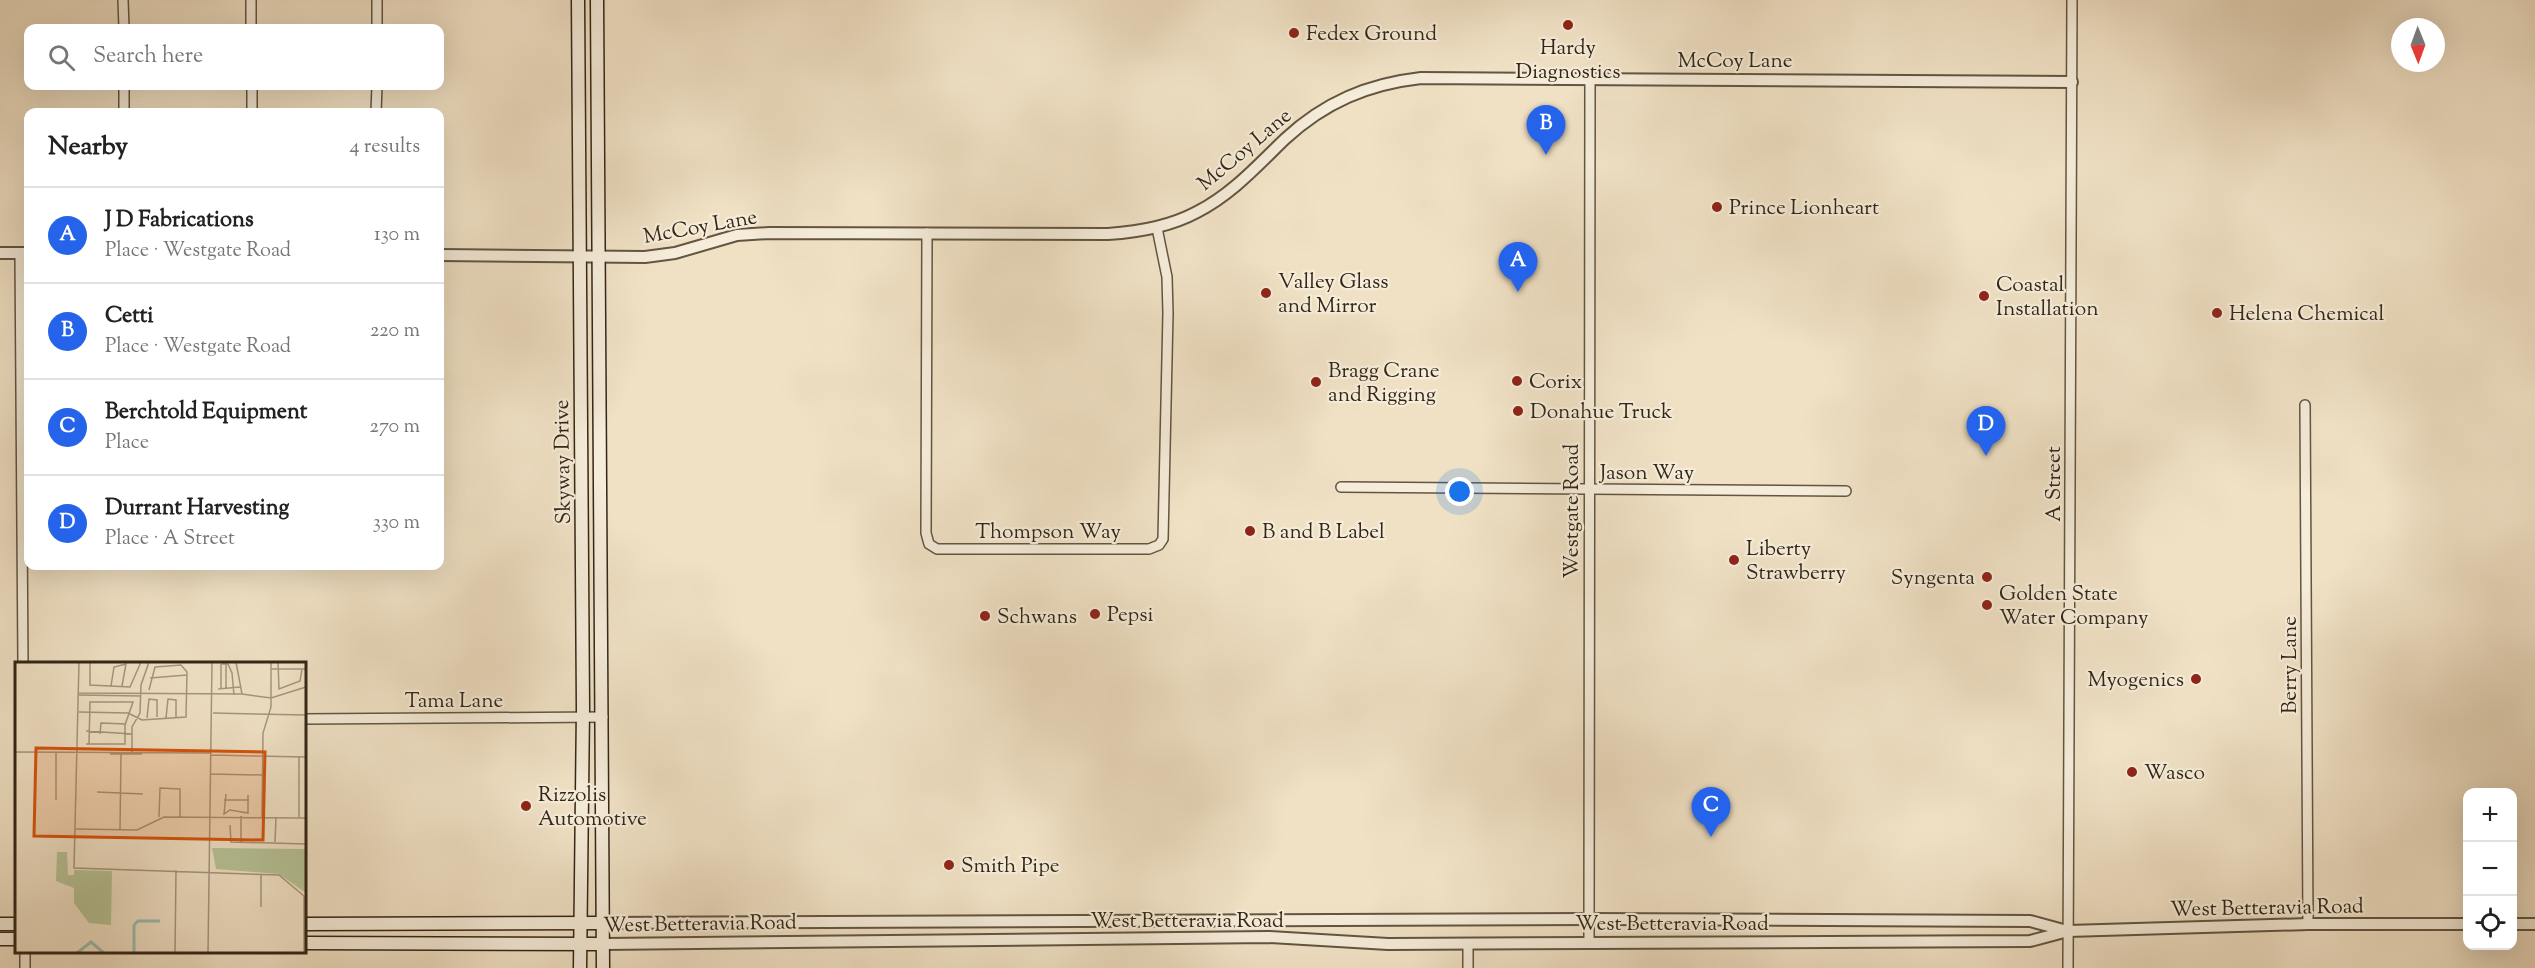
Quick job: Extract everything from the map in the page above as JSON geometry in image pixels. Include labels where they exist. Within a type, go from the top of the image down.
[{"type":"main road","name":"Skyway Drive","points":[[578,0],[583,717],[580,968]]},
{"type":"main road","name":"Skyway Drive","points":[[597,0],[603,968]]},
{"type":"main road","name":"West Betteravia Road","points":[[306,924],[604,923]]},
{"type":"main road","name":"West Betteravia Road","points":[[306,943],[604,944]]},
{"type":"street","points":[[123,0],[124,24]]},
{"type":"street","points":[[251,0],[251,24]]},
{"type":"street","points":[[377,0],[377,24]]},
{"type":"street","name":"A Street","points":[[2067,968],[2072,0]]},
{"type":"street","name":"McCoy Lane","points":[[444,255],[645,257],[675,253],[737,235],[1108,234],[1157,228],[1198,212],[1227,194],[1287,138],[1317,114],[1368,88],[1426,78],[2072,82]]},
{"type":"street","name":"Westgate Road","points":[[1589,943],[1590,78]]},
{"type":"street","points":[[124,90],[124,108]]},
{"type":"street","points":[[252,90],[252,108]]},
{"type":"street","points":[[376,108],[377,90]]},
{"type":"street","name":"Thompson Way","points":[[927,233],[926,533],[929,544],[937,549],[1149,549],[1159,545],[1163,539],[1168,313],[1167,278],[1157,228]]},
{"type":"street","points":[[0,253],[24,253],[23,662]]},
{"type":"street","name":"Berry Lane","points":[[2305,405],[2308,924]]},
{"type":"street","name":"Jason Way","points":[[1341,487],[1846,491]]},
{"type":"street","name":"Tama Lane","points":[[306,719],[603,717]]},
{"type":"street","name":"West Betteravia Road","points":[[604,923],[1589,919],[2030,921],[2068,931]]},
{"type":"street","name":"West Betteravia Road","points":[[604,944],[1269,938],[1388,944],[2030,941],[2068,931],[2308,924],[2463,924]]},
{"type":"street","points":[[2517,924],[2535,924]]},
{"type":"street","points":[[1468,944],[1468,968]]},
{"type":"place","name":"Hardy Diagnostics","points":[[1568,25]]},
{"type":"place","name":"Fedex Ground","points":[[1294,33]]},
{"type":"place","name":"Cetti","points":[[1546,155]]},
{"type":"place","name":"Prince Lionheart","points":[[1717,207]]},
{"type":"place","name":"J D Fabrications","points":[[1518,292]]},
{"type":"place","name":"Valley Glass and Mirror","points":[[1266,293]]},
{"type":"place","name":"Coastal Installation","points":[[1984,296]]},
{"type":"place","name":"Helena Chemical","points":[[2217,313]]},
{"type":"place","name":"Corix","points":[[1517,381]]},
{"type":"place","name":"Bragg Crane and Rigging","points":[[1316,382]]},
{"type":"place","name":"Donahue Truck","points":[[1518,411]]},
{"type":"place","name":"Durrant Harvesting","points":[[1986,456]]},
{"type":"place","name":"B and B Label","points":[[1250,531]]},
{"type":"place","name":"Liberty Strawberry","points":[[1734,560]]},
{"type":"place","name":"Syngenta","points":[[1987,577]]},
{"type":"place","name":"Golden State Water Company","points":[[1987,605]]},
{"type":"place","name":"Pepsi","points":[[1095,614]]},
{"type":"place","name":"Schwans","points":[[985,616]]},
{"type":"place","name":"Myogenics","points":[[2196,679]]},
{"type":"place","name":"Wasco","points":[[2132,772]]},
{"type":"place","name":"Rizzolis Automotive","points":[[526,806]]},
{"type":"place","name":"Berchtold Equipment","points":[[1711,837]]},
{"type":"place","name":"Smith Pipe","points":[[949,865]]}]
